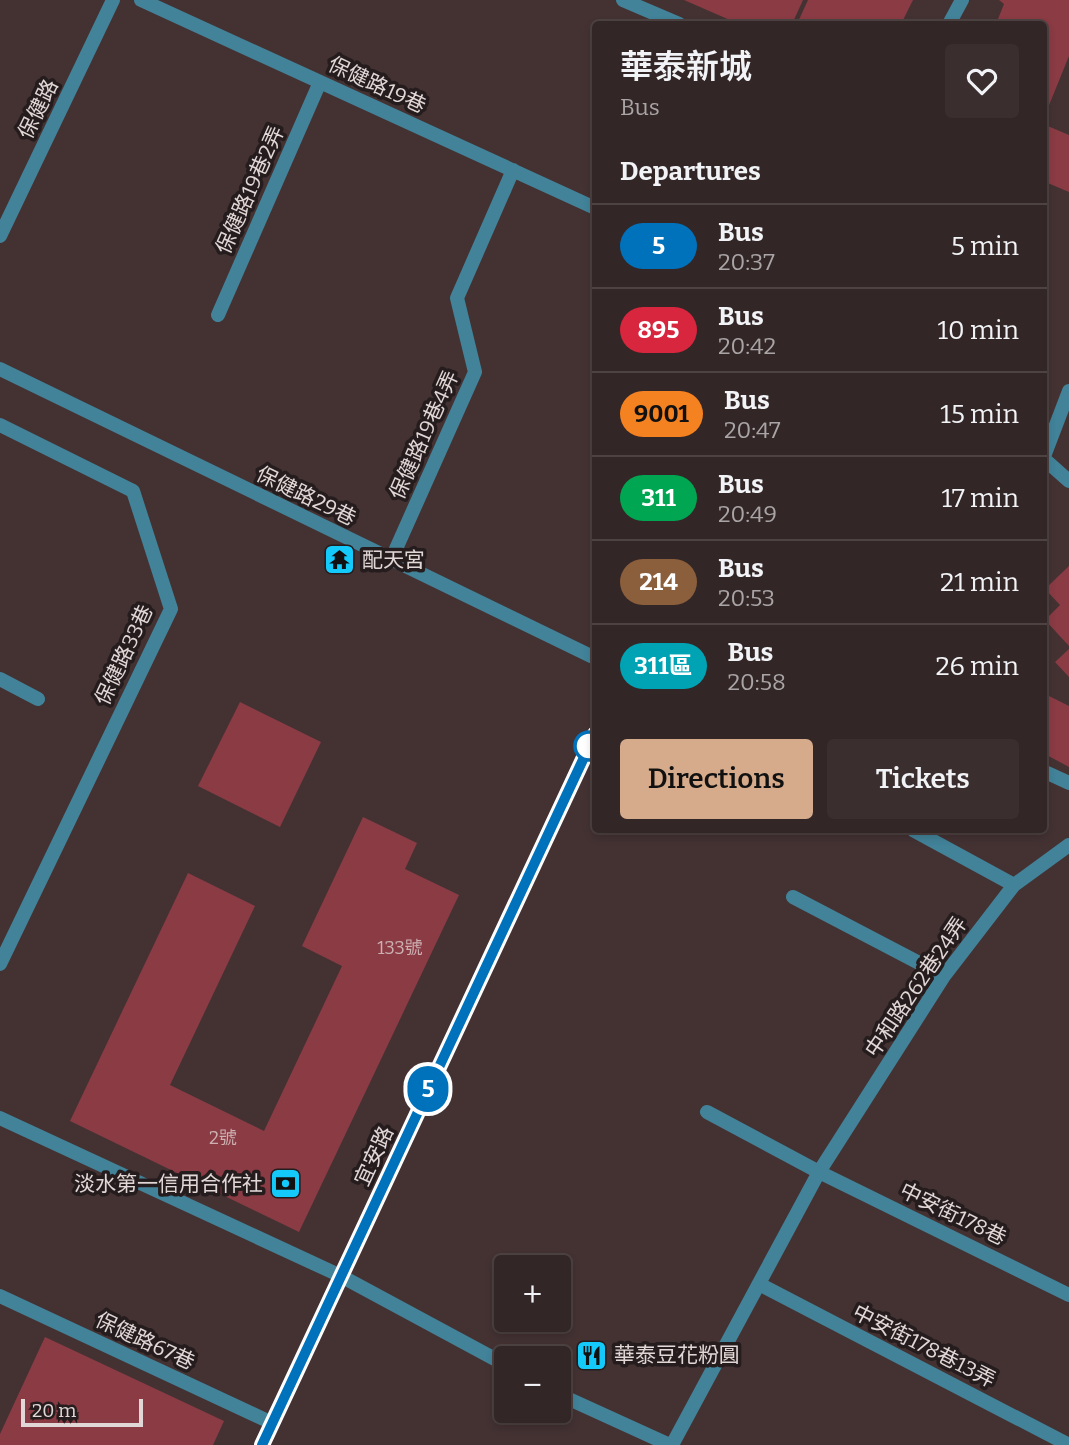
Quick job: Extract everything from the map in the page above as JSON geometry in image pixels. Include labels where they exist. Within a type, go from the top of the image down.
[{"type":"street","name":"保健路","points":[[0,236],[113,0]]},
{"type":"street","name":"保健路19巷","points":[[141,0],[592,207]]},
{"type":"street","points":[[623,0],[672,21]]},
{"type":"street","points":[[951,21],[962,0]]},
{"type":"street","name":"保健路19巷2弄","points":[[218,315],[320,82]]},
{"type":"street","name":"保健路19巷4弄","points":[[391,560],[475,372],[457,298],[513,170]]},
{"type":"street","name":"保健路29巷","points":[[0,369],[592,656]]},
{"type":"street","points":[[1047,448],[1069,391]]},
{"type":"street","name":"保健路33巷","points":[[0,425],[133,491],[171,609],[0,964]]},
{"type":"street","points":[[1047,462],[1069,481]]},
{"type":"street","points":[[0,679],[38,699]]},
{"type":"street","name":"宜安路","points":[[262,1445],[592,739]]},
{"type":"street","points":[[1047,774],[1069,783]]},
{"type":"street","points":[[919,833],[1014,885]]},
{"type":"street","name":"中和路262巷24弄","points":[[819,1172],[944,976],[1014,885],[1069,845]]},
{"type":"street","points":[[793,897],[944,976]]},
{"type":"street","name":"中安街178巷","points":[[708,1112],[819,1172],[1069,1295]]},
{"type":"street","points":[[0,1118],[341,1276],[494,1359]]},
{"type":"street","points":[[571,1400],[671,1445],[819,1172]]},
{"type":"street","name":"中安街178巷13弄","points":[[759,1284],[1069,1445]]},
{"type":"street","name":"保健路67巷","points":[[0,1296],[272,1423]]},
{"type":"building","points":[[684,0],[803,0],[793,21],[732,21]]},
{"type":"building","points":[[808,0],[913,0],[902,21],[798,21]]},
{"type":"building","points":[[999,0],[1069,0],[1069,56],[1047,110],[1047,21],[997,21],[1004,4]]},
{"type":"building","points":[[1047,126],[1069,135],[1069,192],[1047,183]]},
{"type":"building","points":[[1069,566],[1069,646],[1047,622],[1047,618],[1060,605],[1047,591],[1047,587]]},
{"type":"building","points":[[1069,649],[1069,677],[1055,662]]},
{"type":"building","points":[[1047,695],[1069,706],[1069,767],[1047,755]]},
{"type":"building","points":[[240,702],[321,742],[280,827],[198,786]]},
{"type":"building","points":[[363,817],[417,843],[405,869],[459,895],[299,1232],[70,1121],[188,873],[255,906],[170,1085],[264,1131],[342,966],[302,946]]},
{"type":"building","points":[[45,1337],[224,1421],[213,1445],[0,1445],[0,1434]]},
{"type":"bus line","name":"5","points":[[262,1445],[592,740]]},
{"type":"place","name":"配天宮","points":[[339,560]]},
{"type":"place","name":"淡水第一信用合作社","points":[[286,1184]]},
{"type":"place","name":"華泰豆花粉圓","points":[[591,1355]]}]
